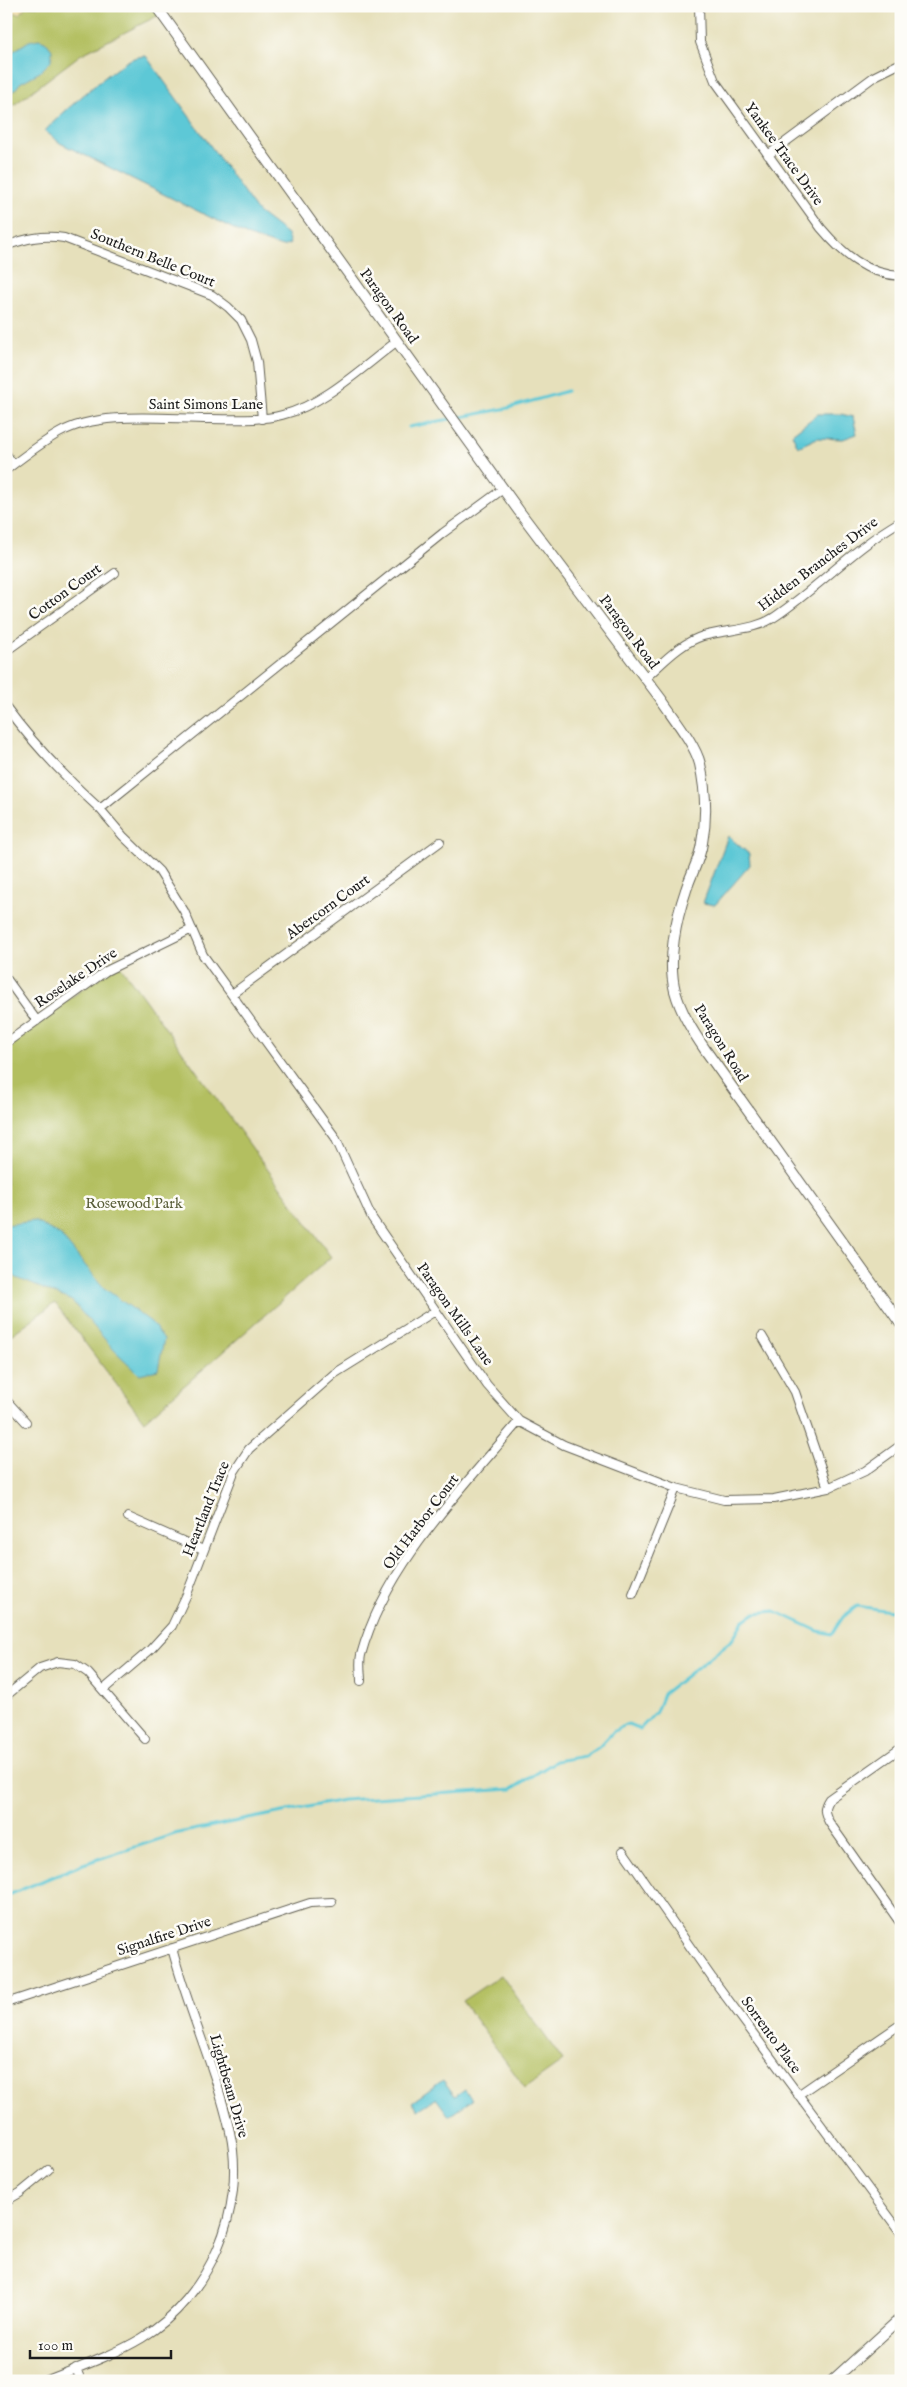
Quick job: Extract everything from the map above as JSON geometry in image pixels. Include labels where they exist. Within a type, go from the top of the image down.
[{"type":"street","name":"Paragon Road","points":[[156,6],[396,342],[503,489],[645,678],[684,734],[699,762],[706,808],[702,845],[682,903],[674,954],[674,985],[684,1015],[691,1030],[755,1122],[901,1324]]},
{"type":"street","name":"Yankee Trace Drive","points":[[699,6],[699,36],[710,70],[724,96],[821,228],[844,253],[870,269],[901,276]]},
{"type":"street","points":[[768,155],[875,76],[896,65]]},
{"type":"street","name":"Southern Belle Court","points":[[6,246],[24,239],[46,236],[64,238],[212,295],[241,320],[252,340],[257,362],[262,419]]},
{"type":"street","name":"Saint Simons Lane","points":[[6,470],[60,432],[87,422],[116,418],[262,419],[281,416],[304,408],[396,342]]},
{"type":"street","points":[[6,454],[13,464]]},
{"type":"street","points":[[100,809],[443,533],[503,489]]},
{"type":"street","name":"Hidden Branches Drive","points":[[645,678],[677,650],[702,637],[754,626],[775,617],[879,533],[901,521]]},
{"type":"street","name":"Cotton Court","points":[[6,651],[115,573]]},
{"type":"street","name":"Paragon Mills Lane","points":[[6,707],[25,733],[68,780],[100,809],[123,836],[159,872],[184,911],[204,955],[335,1136],[372,1218],[487,1385],[519,1421],[564,1446],[676,1488],[724,1500],[774,1499],[828,1488],[865,1471],[901,1445]]},
{"type":"street","name":"Abercorn Court","points":[[232,994],[440,842]]},
{"type":"street","name":"Roselake Drive","points":[[6,1044],[106,971],[192,929]]},
{"type":"street","points":[[6,978],[37,1021]]},
{"type":"street","name":"Heartland Trace","points":[[103,1690],[150,1650],[172,1626],[234,1472],[256,1441],[334,1374],[435,1311]]},
{"type":"street","points":[[762,1336],[795,1392],[828,1488]]},
{"type":"street","points":[[6,1400],[26,1422]]},
{"type":"street","name":"Old Harbor Court","points":[[361,1681],[360,1656],[374,1621],[394,1580],[433,1524],[519,1421]]},
{"type":"street","points":[[632,1594],[676,1488]]},
{"type":"street","points":[[128,1517],[203,1550]]},
{"type":"street","points":[[6,1696],[40,1668],[58,1662],[75,1664],[82,1667],[145,1739]]},
{"type":"street","points":[[901,1748],[828,1799],[824,1806],[824,1813],[829,1822],[901,1924]]},
{"type":"street","name":"Sorrento Place","points":[[623,1851],[798,2095],[901,2233]]},
{"type":"street","name":"Signalfire Drive","points":[[6,2003],[310,1903],[332,1902]]},
{"type":"street","name":"Lightbeam Drive","points":[[45,2381],[141,2338],[156,2329],[184,2304],[209,2267],[221,2240],[229,2212],[234,2171],[230,2135],[172,1948]]},
{"type":"street","points":[[798,2095],[901,2024]]},
{"type":"street","points":[[6,2201],[20,2193],[48,2170]]},
{"type":"street","points":[[832,2381],[901,2318]]},
{"type":"street","points":[[76,2368],[81,2381]]},
{"type":"green space","points":[[6,6],[177,6],[80,55],[6,111]]},
{"type":"green space","name":"Rosewood Park","points":[[119,964],[331,1257],[144,1421],[55,1303],[8,1337],[6,1335],[6,1043]]},
{"type":"green space","points":[[501,1975],[563,2061],[525,2088],[462,2001]]},
{"type":"sand","points":[[6,6],[24,6],[25,9],[19,14],[7,12]]},
{"type":"water","points":[[39,39],[45,41],[52,50],[51,61],[40,72],[20,83],[15,90],[6,96],[6,56],[29,41]]},
{"type":"water","points":[[146,56],[258,212],[287,234],[290,244],[282,247],[246,235],[60,143],[45,131],[74,103],[115,70],[134,58]]},
{"type":"water","points":[[818,414],[841,414],[853,417],[857,434],[843,439],[817,438],[798,447],[792,434]]},
{"type":"water","points":[[728,836],[749,854],[750,865],[715,905],[703,903]]},
{"type":"water","points":[[34,1221],[60,1235],[104,1288],[151,1322],[164,1339],[158,1370],[139,1374],[114,1350],[72,1301],[17,1278],[6,1271],[6,1225]]},
{"type":"water","points":[[443,2080],[455,2096],[465,2089],[472,2100],[449,2116],[436,2098],[418,2110],[412,2102]]},
{"type":"waterway","points":[[456,418],[508,408],[567,391]]},
{"type":"waterway","points":[[409,427],[450,419]]},
{"type":"waterway","points":[[6,1896],[83,1864],[178,1833],[343,1800],[512,1789],[556,1761],[585,1756],[599,1747],[614,1731],[628,1724],[640,1729],[656,1712],[663,1694],[732,1640],[743,1621],[755,1613],[775,1611],[818,1631],[832,1634],[843,1617],[857,1606],[891,1611],[901,1606]]}]
